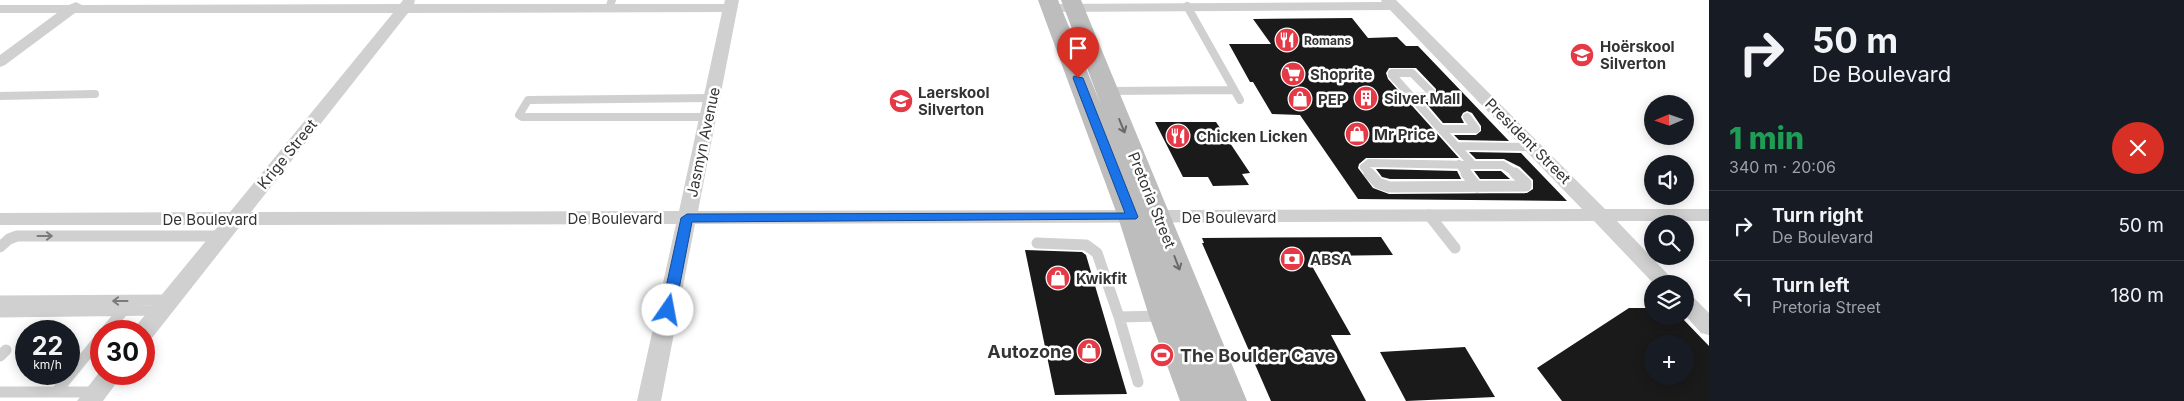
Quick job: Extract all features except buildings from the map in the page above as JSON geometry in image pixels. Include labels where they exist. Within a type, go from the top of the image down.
[{"type":"main road","name":"Pretoria Street","points":[[1061,4],[1108,91],[1146,217],[1165,316],[1192,399]]},
{"type":"main road","name":"Pretoria Street","points":[[1061,4],[1146,217],[1230,401]]},
{"type":"street","points":[[1061,4],[1187,6],[1391,3]]},
{"type":"street","name":"President Street","points":[[1391,3],[1658,275]]},
{"type":"street","points":[[0,9],[79,4],[731,4]]},
{"type":"street","points":[[0,62],[79,4]]},
{"type":"street","name":"Krige Street","points":[[153,320],[408,4]]},
{"type":"street","name":"Jasmyn Avenue","points":[[649,401],[731,4]]},
{"type":"street","name":"De Boulevard","points":[[1,220],[1709,215]]},
{"type":"street","points":[[1694,311],[1709,327]]},
{"type":"lane","points":[[1187,6],[1240,100]]},
{"type":"lane","points":[[1108,91],[1234,90]]},
{"type":"lane","points":[[0,96],[95,94]]},
{"type":"lane","points":[[1412,97],[1473,164]]},
{"type":"lane","points":[[708,117],[522,117],[519,115],[528,100],[712,98]]},
{"type":"lane","points":[[1441,129],[1476,129],[1467,117]]},
{"type":"lane","points":[[1456,146],[1534,147]]},
{"type":"lane","points":[[1369,163],[1459,164],[1506,165],[1526,183],[1522,187],[1381,185],[1364,167],[1364,165],[1369,163]]},
{"type":"lane","points":[[1459,164],[1478,187]]},
{"type":"lane","points":[[1429,215],[1455,248]]},
{"type":"lane","points":[[0,247],[9,239],[17,236],[221,236]]},
{"type":"lane","points":[[1037,243],[1086,245],[1097,252],[1138,382]]},
{"type":"lane","points":[[0,301],[165,305]]},
{"type":"lane","points":[[0,312],[123,311],[165,305]]},
{"type":"lane","points":[[115,320],[123,311]]},
{"type":"lane","points":[[1119,317],[1165,316]]},
{"type":"lane","points":[[56,392],[90,350]]},
{"type":"lane","points":[[0,392],[56,392],[99,389]]},
{"type":"place","name":"Romans","points":[[1287,40]]},
{"type":"place","name":"Hoërskool Silverton","points":[[1582,55]]},
{"type":"place","name":"Shoprite","points":[[1293,74]]},
{"type":"place","name":"Silver Mall","points":[[1366,98]]},
{"type":"place","name":"PEP","points":[[1300,99]]},
{"type":"place","name":"Laerskool Silverton","points":[[901,101]]},
{"type":"place","name":"Mr Price","points":[[1357,134]]},
{"type":"place","name":"Chicken Licken","points":[[1178,136]]},
{"type":"place","name":"ABSA","points":[[1292,259]]},
{"type":"place","name":"Kwikfit","points":[[1058,278]]},
{"type":"place","name":"Autozone","points":[[1089,351]]},
{"type":"place","name":"The Boulder Cave","points":[[1162,355]]},
{"type":"route","points":[[668,310],[687,218],[1132,217],[1078,78]]}]
